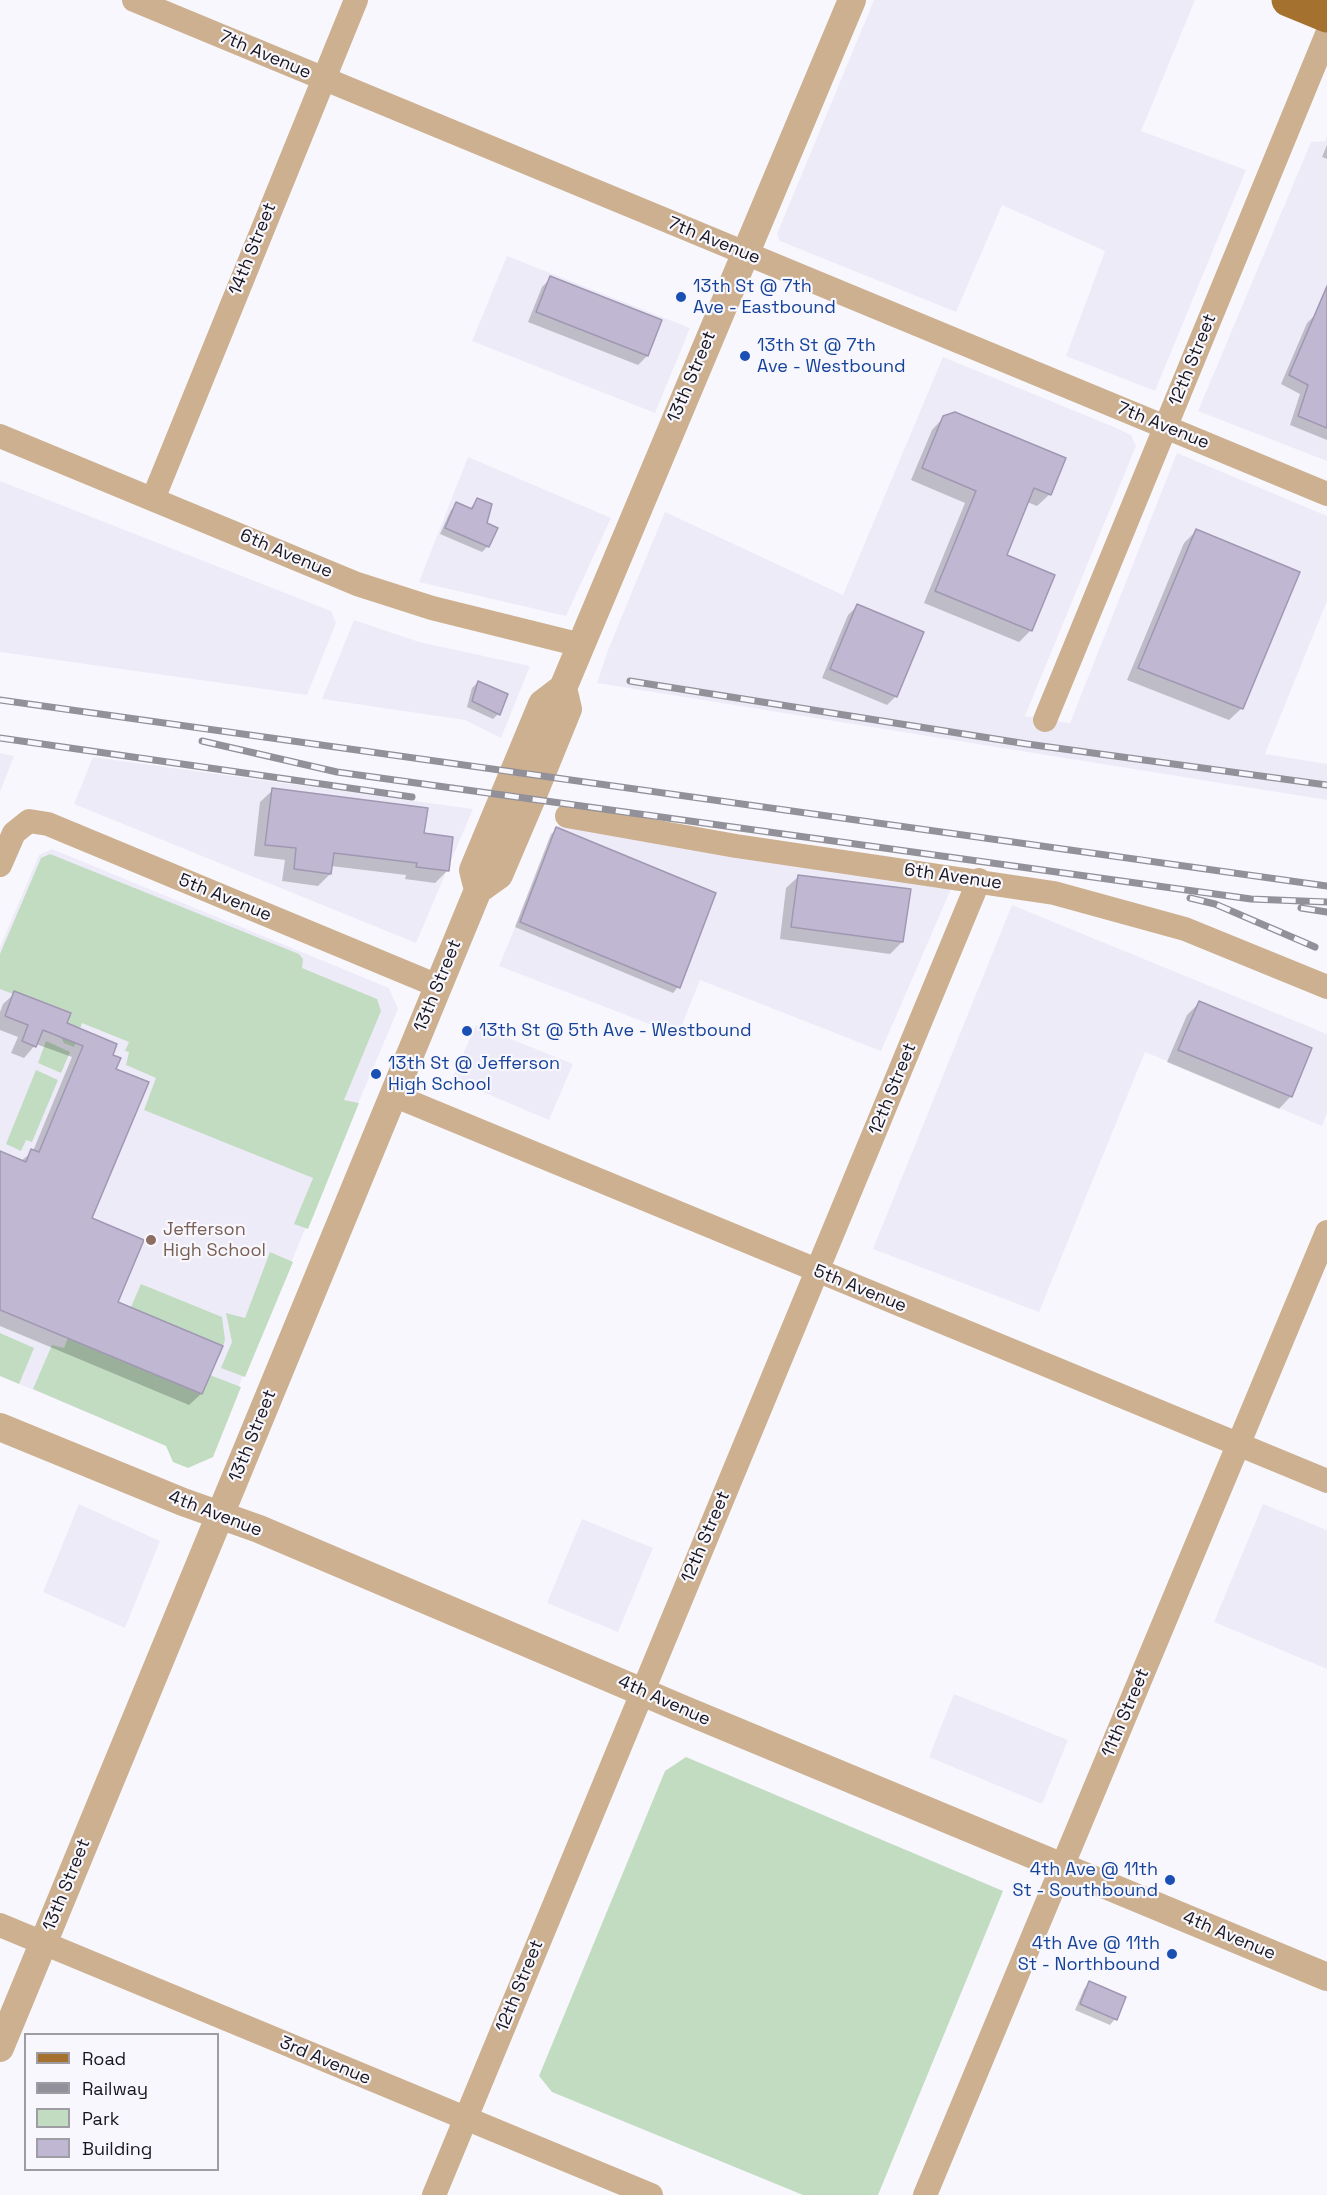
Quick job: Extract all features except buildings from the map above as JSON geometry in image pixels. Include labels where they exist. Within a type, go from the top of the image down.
[{"type":"main road","points":[[1288,0],[1327,16]]},
{"type":"street","name":"7th Avenue","points":[[134,0],[1327,494]]},
{"type":"street","name":"14th Street","points":[[153,499],[356,0]]},
{"type":"street","name":"13th Street","points":[[0,2048],[478,890],[499,875],[531,800],[568,709],[563,688],[852,0]]},
{"type":"street","name":"12th Street","points":[[1045,720],[1327,34]]},
{"type":"street","name":"6th Avenue","points":[[0,436],[357,584],[432,608],[581,645]]},
{"type":"street","name":"6th Avenue","points":[[567,816],[736,846],[979,880],[1054,893],[1134,913],[1204,936],[1327,987]]},
{"type":"street","name":"5th Avenue","points":[[0,865],[14,832],[29,820],[48,824],[438,986]]},
{"type":"street","name":"12th Street","points":[[434,2195],[979,880]]},
{"type":"street","name":"5th Avenue","points":[[393,1095],[1327,1481]]},
{"type":"street","name":"11th Street","points":[[925,2195],[1327,1232]]},
{"type":"street","name":"4th Avenue","points":[[0,1427],[220,1515],[1327,1977]]},
{"type":"street","name":"3rd Avenue","points":[[0,1925],[465,2120],[651,2195]]},
{"type":"shaded area","points":[[874,0],[1195,0],[1141,131],[1246,170],[1155,391],[1066,356],[1105,251],[1002,205],[956,312],[780,241],[777,234]]},
{"type":"shaded area","points":[[1327,136],[1327,461],[1198,411],[1311,142],[1325,141]]},
{"type":"shaded area","points":[[507,256],[690,328],[655,413],[472,341]]},
{"type":"shaded area","points":[[943,357],[1114,427],[1131,435],[1136,446],[1025,716],[1070,723],[1177,453],[1327,516],[1327,601],[1265,754],[1327,764],[1327,800],[597,683],[608,650],[665,512],[843,595]]},
{"type":"shaded area","points":[[468,457],[611,518],[566,616],[419,582]]},
{"type":"shaded area","points":[[0,481],[331,611],[336,623],[307,695],[0,652]]},
{"type":"shaded area","points":[[354,620],[419,642],[530,666],[501,738],[465,720],[322,699]]},
{"type":"shaded area","points":[[0,753],[14,756],[0,792]]},
{"type":"shaded area","points":[[93,757],[473,809],[416,943],[74,804]]},
{"type":"shaded area","points":[[559,822],[954,882],[881,1051],[700,980],[678,1035],[499,966]]},
{"type":"shaded area","name":"Jefferson High School","points":[[52,849],[389,988],[398,1009],[211,1452],[202,1460],[0,1376],[0,947],[39,855]]},
{"type":"shaded area","points":[[1012,905],[1327,1034],[1327,1113],[1322,1126],[1145,1052],[1039,1312],[873,1249]]},
{"type":"shaded area","points":[[476,1025],[573,1064],[549,1120],[452,1079]]},
{"type":"shaded area","points":[[79,1504],[160,1541],[125,1628],[43,1592]]},
{"type":"shaded area","points":[[1263,1504],[1327,1530],[1327,1669],[1214,1622]]},
{"type":"shaded area","points":[[582,1519],[653,1548],[618,1632],[547,1603]]},
{"type":"shaded area","points":[[954,1694],[1068,1740],[1042,1804],[929,1757]]},
{"type":"green space","points":[[50,854],[299,954],[303,959],[302,968],[377,999],[381,1011],[344,1100],[359,1103],[308,1229],[294,1224],[313,1178],[144,1110],[156,1078],[126,1065],[129,1052],[125,1051],[129,1042],[82,1023],[74,1047],[64,1043],[61,1037],[70,1012],[14,991],[13,994],[0,989],[0,954],[41,858]]},
{"type":"green space","points":[[46,1041],[70,1052],[61,1073],[38,1063]]},
{"type":"green space","points":[[36,1070],[58,1080],[32,1142],[26,1140],[21,1151],[6,1144]]},
{"type":"green space","points":[[270,1252],[293,1262],[245,1377],[221,1368],[232,1342],[226,1313],[245,1318]]},
{"type":"green space","points":[[141,1284],[222,1317],[225,1340],[223,1346],[131,1307]]},
{"type":"green space","points":[[0,1333],[34,1348],[19,1384],[0,1376]]},
{"type":"green space","points":[[68,1338],[202,1394],[210,1375],[241,1387],[213,1457],[188,1468],[173,1462],[166,1446],[33,1389],[52,1345],[64,1348]]},
{"type":"green space","points":[[686,1757],[1003,1891],[878,2195],[803,2195],[552,2092],[539,2076],[665,1771]]},
{"type":"railway","points":[[630,681],[1027,744],[1327,785]]},
{"type":"railway","points":[[0,700],[1327,886]]},
{"type":"railway","points":[[0,738],[412,797]]},
{"type":"railway","points":[[202,741],[337,772],[1251,899],[1327,902]]},
{"type":"railway","points":[[1190,898],[1215,904],[1315,947]]},
{"type":"railway","points":[[1301,908],[1327,912]]},
{"type":"place","name":"13th St @ 7th Ave - Eastbound","points":[[681,297]]},
{"type":"place","name":"13th St @ 7th Ave - Westbound","points":[[745,356]]},
{"type":"place","name":"13th St @ 5th Ave - Westbound","points":[[467,1031]]},
{"type":"place","name":"13th St @ Jefferson High School","points":[[376,1074]]},
{"type":"place","name":"Jefferson High School","points":[[151,1240]]},
{"type":"place","name":"4th Ave @ 11th St - Southbound","points":[[1170,1880]]},
{"type":"place","name":"4th Ave @ 11th St - Northbound","points":[[1172,1954]]}]
